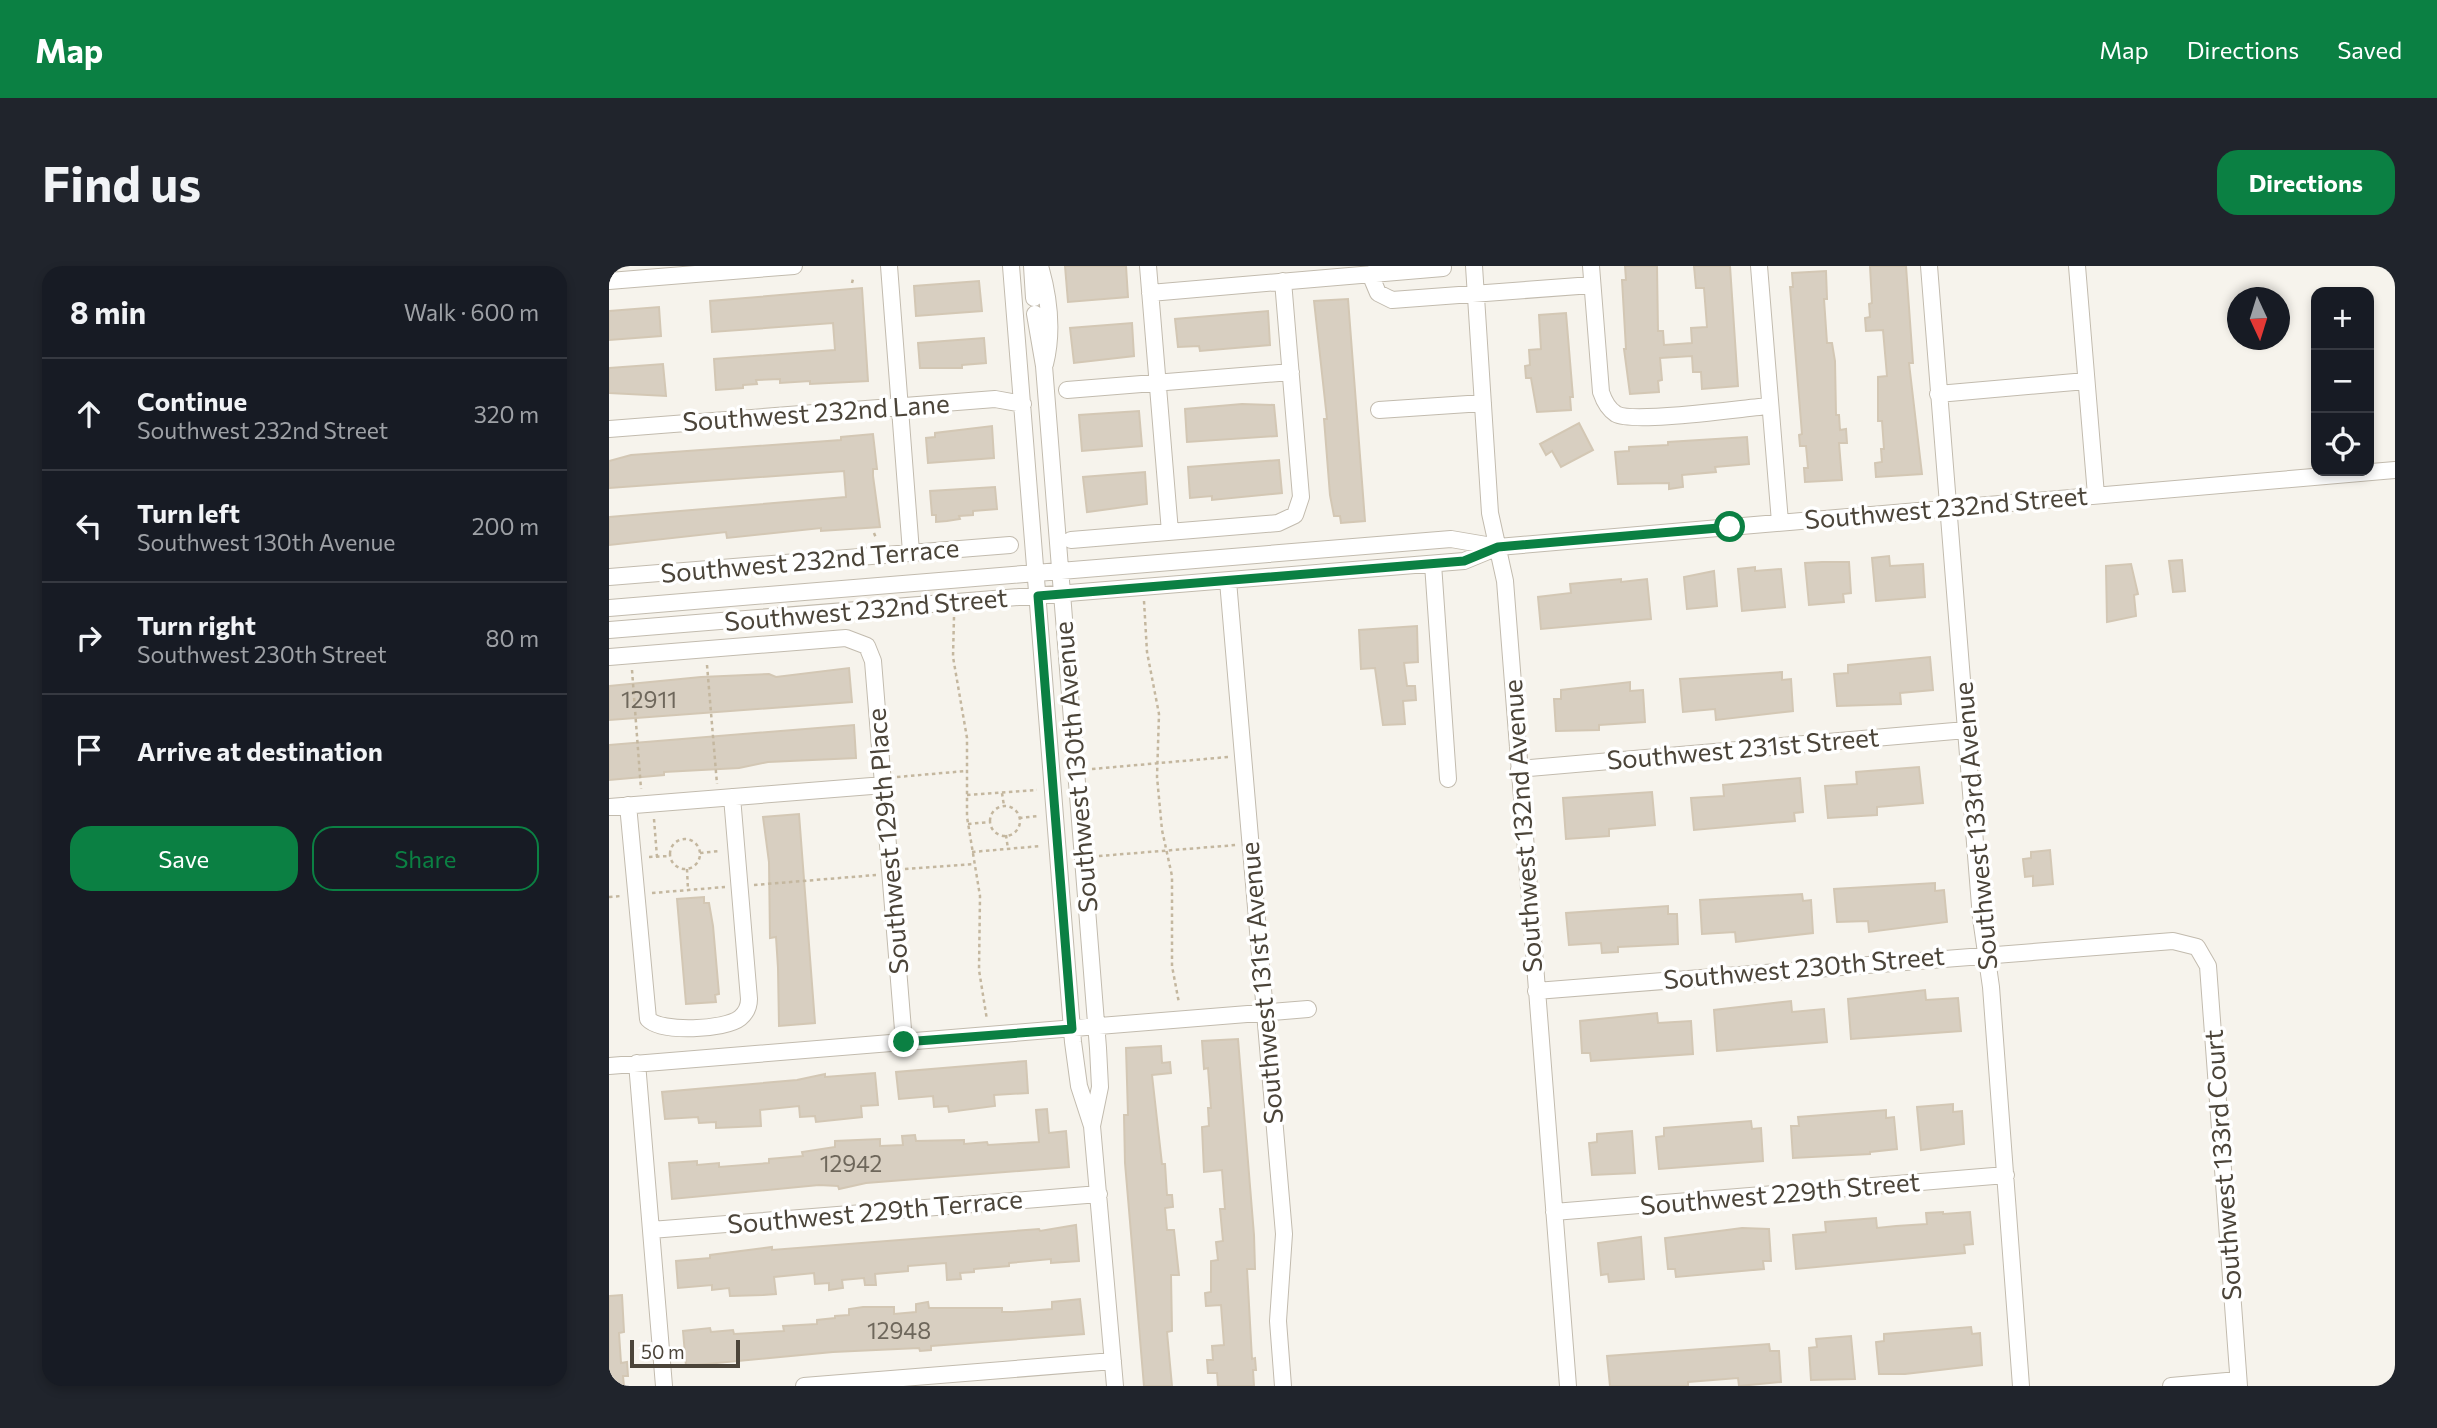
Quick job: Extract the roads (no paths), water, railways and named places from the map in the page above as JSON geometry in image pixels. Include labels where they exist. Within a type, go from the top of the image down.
[{"type":"street","points":[[609,281],[794,266]]},
{"type":"street","points":[[889,266],[911,552]]},
{"type":"street","name":"Southwest 130th Avenue","points":[[1011,266],[1072,1029],[1079,1086],[1093,1126]]},
{"type":"street","name":"Southwest 130th Avenue","points":[[1032,266],[1044,366],[1100,1076],[1093,1126],[1115,1386]]},
{"type":"street","name":"Southwest 130th Avenue","points":[[1040,266],[1050,342],[1044,366]]},
{"type":"street","points":[[1148,266],[1170,532]]},
{"type":"street","name":"Southwest 132nd Avenue","points":[[1474,266],[1490,513],[1505,581],[1569,1386]]},
{"type":"street","points":[[1591,266],[1601,392],[1611,410],[1623,417],[1638,418],[1769,406]]},
{"type":"street","points":[[1759,266],[1780,522]]},
{"type":"street","name":"Southwest 133rd Avenue","points":[[1929,266],[1985,954],[1991,987],[2021,1386]]},
{"type":"street","points":[[2077,266],[2096,495]]},
{"type":"street","points":[[1150,293],[1443,268]]},
{"type":"street","points":[[1370,274],[1378,293],[1392,300],[1593,285]]},
{"type":"street","points":[[1071,540],[1278,523],[1295,515],[1301,497],[1283,281]]},
{"type":"street","points":[[1013,286],[1034,299]]},
{"type":"street","points":[[1066,390],[1291,372]]},
{"type":"street","points":[[1938,394],[2086,381]]},
{"type":"street","name":"Southwest 232nd Lane","points":[[609,429],[995,399],[1023,404]]},
{"type":"street","points":[[1379,410],[1483,403]]},
{"type":"street","name":"Southwest 232nd Street","points":[[609,608],[1451,540],[1498,547],[2395,470]]},
{"type":"street","name":"Southwest 232nd Terrace","points":[[609,577],[1010,545]]},
{"type":"street","name":"Southwest 232nd Street","points":[[609,630],[1433,564],[1464,561],[1498,547]]},
{"type":"street","points":[[1433,564],[1448,779]]},
{"type":"street","name":"Southwest 131st Avenue","points":[[1228,580],[1284,1234],[1278,1321],[1283,1386]]},
{"type":"street","name":"Southwest 129th Place","points":[[609,657],[846,638],[863,643],[873,661],[887,781],[904,1042]]},
{"type":"street","name":"Southwest 231st Street","points":[[1519,769],[1966,730]]},
{"type":"street","points":[[609,807],[635,801],[887,781]]},
{"type":"street","points":[[635,801],[648,1019],[657,1027],[669,1029],[728,1024],[743,1015],[749,999],[725,794]]},
{"type":"street","name":"Southwest 230th Street","points":[[1536,991],[2173,941],[2197,947]]},
{"type":"street","name":"Southwest 133rd Court","points":[[2197,947],[2208,966],[2239,1383]]},
{"type":"street","points":[[609,1066],[1308,1009]]},
{"type":"street","points":[[637,1063],[664,1386]]},
{"type":"street","name":"Southwest 229th Street","points":[[1554,1212],[2006,1175]]},
{"type":"street","name":"Southwest 229th Terrace","points":[[651,1230],[1099,1194]]},
{"type":"street","points":[[804,1386],[1113,1361]]},
{"type":"street","points":[[2171,1386],[2239,1383]]}]
